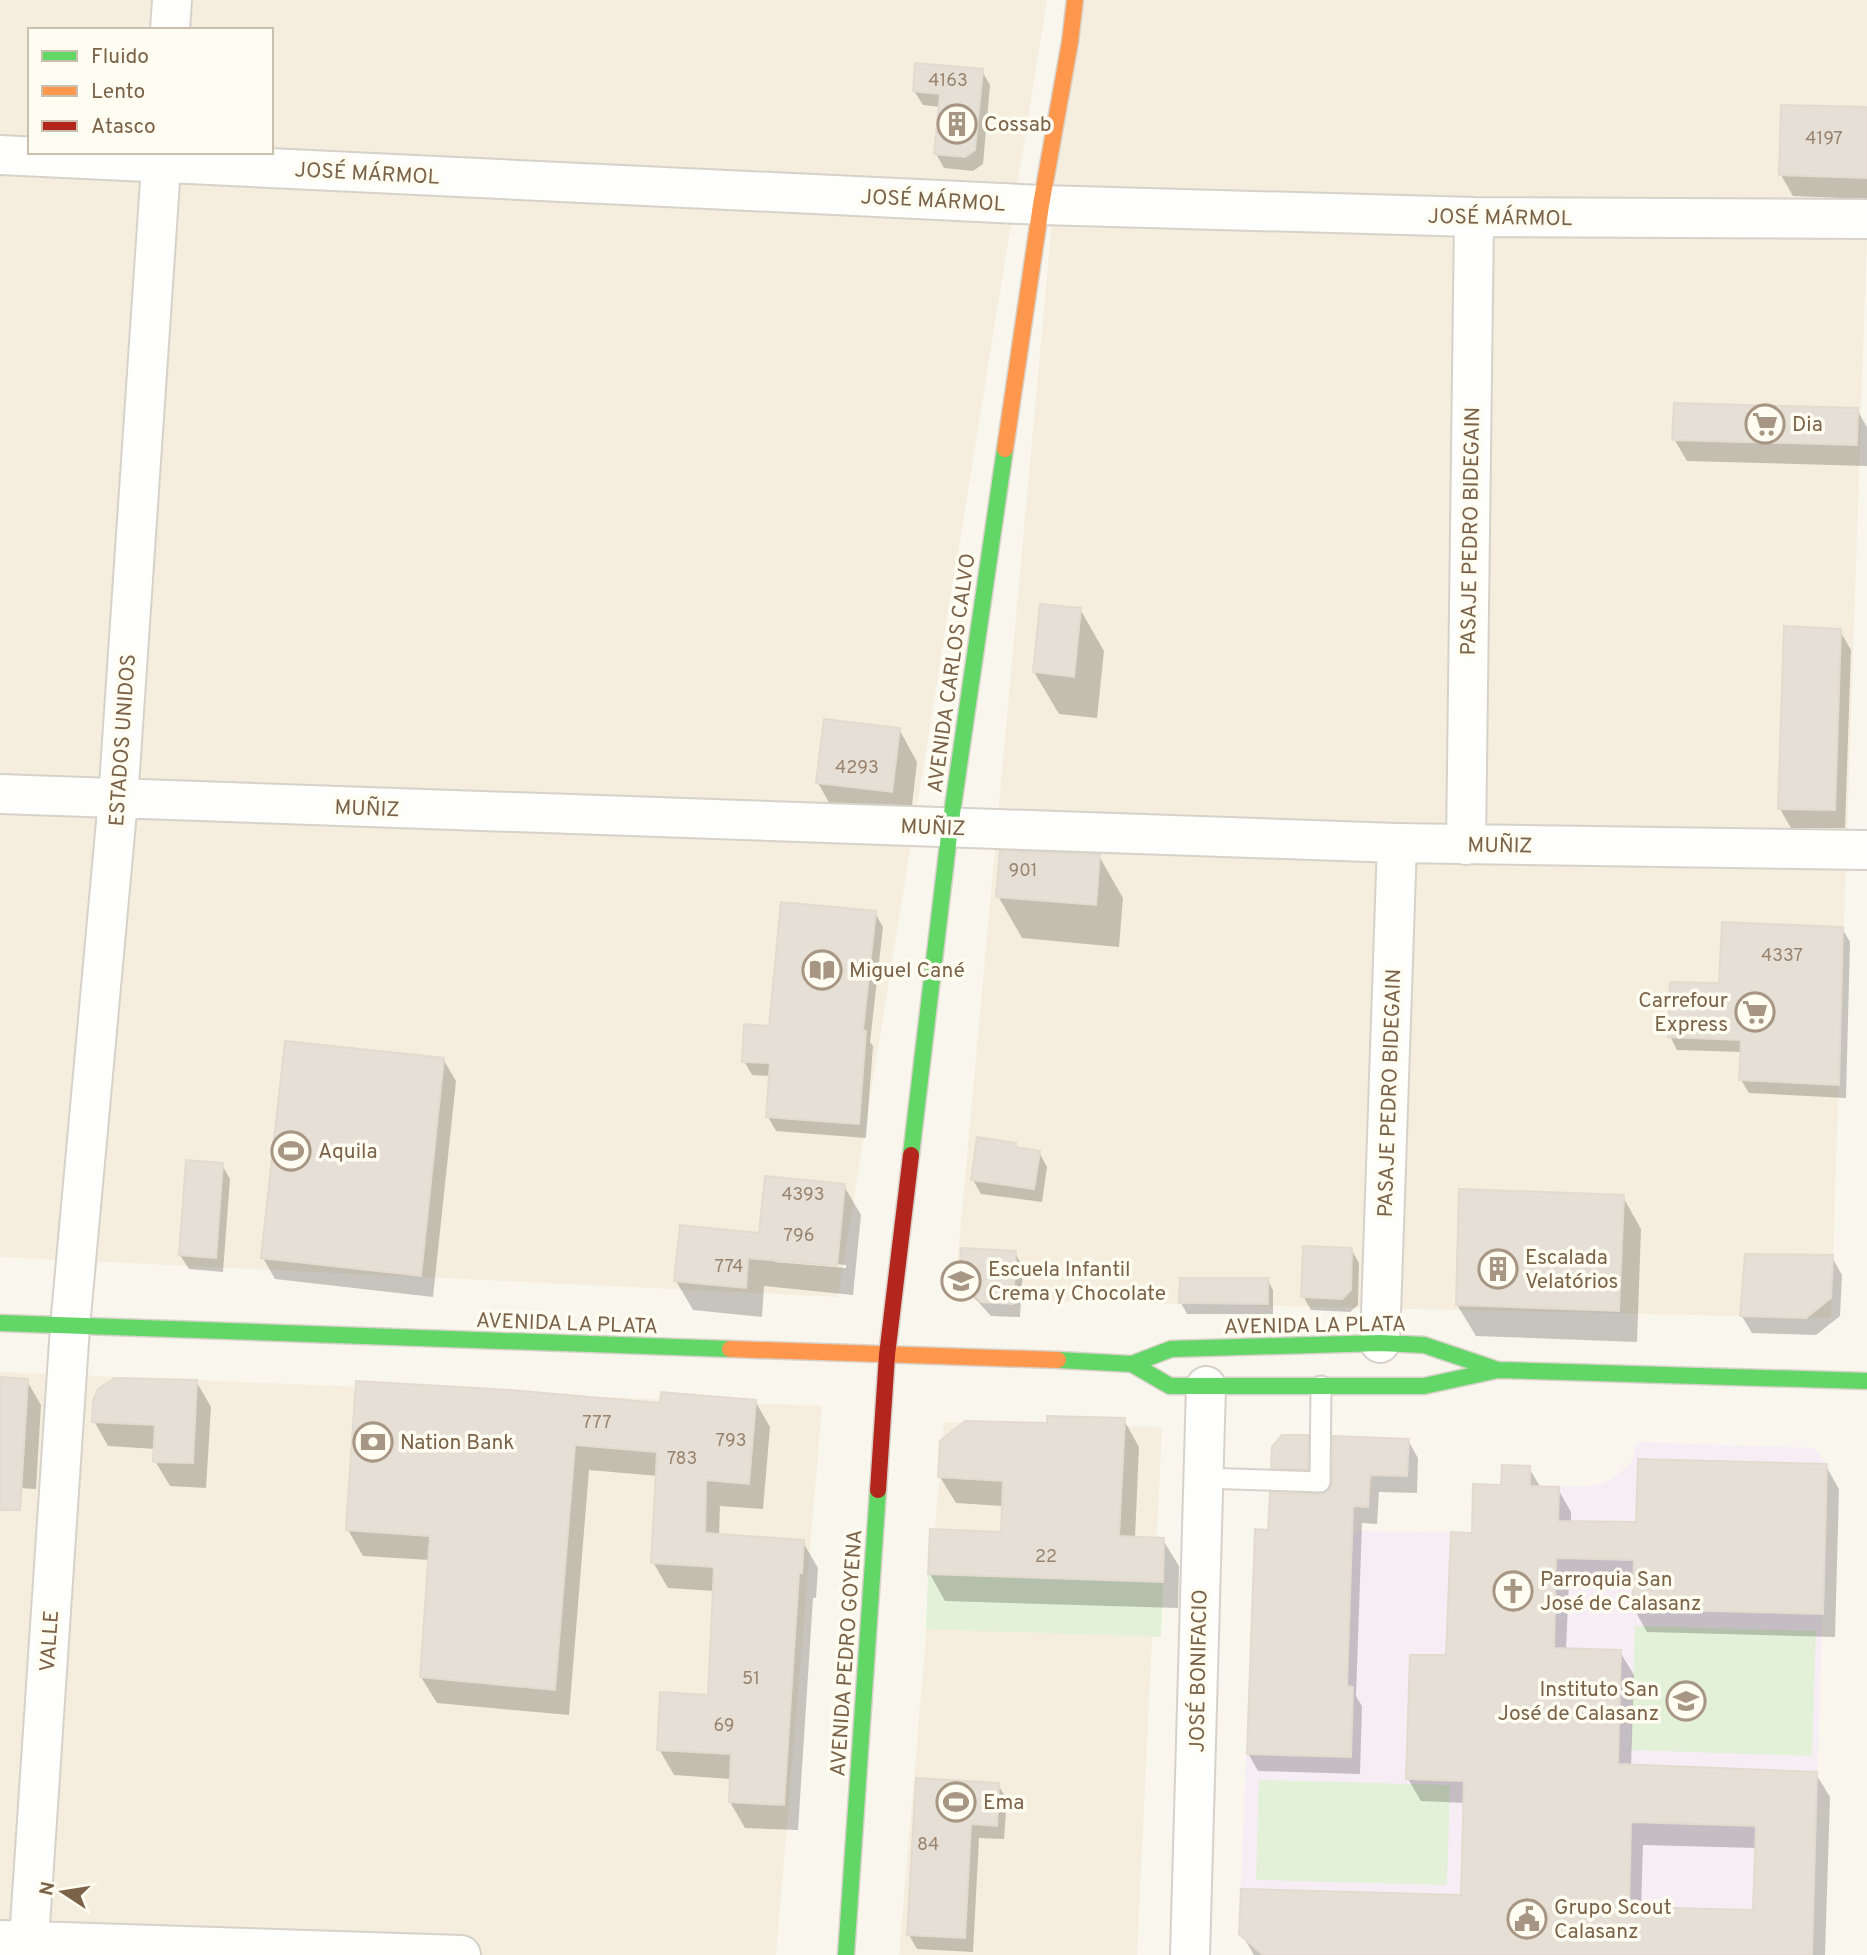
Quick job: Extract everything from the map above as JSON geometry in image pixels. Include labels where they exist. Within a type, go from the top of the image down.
[{"type":"main road","name":"AVENIDA CARLOS CALVO","points":[[887,1354],[950,827],[1041,205],[1075,0]]},
{"type":"main road","name":"AVENIDA LA PLATA","points":[[0,1323],[1132,1364],[1171,1349],[1424,1345],[1499,1370]]},
{"type":"main road","points":[[1313,1363],[1363,1344]]},
{"type":"main road","name":"AVENIDA PEDRO GOYENA","points":[[846,1955],[887,1354]]},
{"type":"main road","points":[[1210,1374],[1276,1362]]},
{"type":"main road","name":"AVENIDA LA PLATA","points":[[1132,1364],[1170,1386],[1210,1374],[1321,1386],[1424,1386],[1499,1370],[1867,1381]]},
{"type":"street","points":[[170,28],[172,0]]},
{"type":"street","name":"JOSÉ MÁRMOL","points":[[0,155],[162,158],[1041,205],[1474,217],[1867,219]]},
{"type":"street","name":"ESTADOS UNIDOS","points":[[70,1327],[118,800],[162,158]]},
{"type":"street","name":"PASAJE PEDRO BIDEGAIN","points":[[1466,845],[1474,217]]},
{"type":"street","name":"MUÑIZ","points":[[0,794],[1397,843],[1867,850]]},
{"type":"street","name":"PASAJE PEDRO BIDEGAIN","points":[[1363,1344],[1397,843]]},
{"type":"street","name":"VALLE","points":[[19,1946],[70,1327]]},
{"type":"street","name":"JOSÉ BONIFACIO","points":[[1191,1955],[1203,1478],[1210,1374]]},
{"type":"street","points":[[19,1946],[461,1955]]},
{"type":"lane","points":[[1203,1478],[1320,1482],[1321,1386]]},
{"type":"shaded area","points":[[0,0],[1047,0],[838,1297],[0,1257]]},
{"type":"shaded area","points":[[1072,0],[1867,0],[1867,231],[1831,1318],[954,1299]]},
{"type":"shaded area","points":[[0,1372],[822,1406],[776,1955],[0,1955]]},
{"type":"shaded area","points":[[944,1422],[1162,1427],[1137,1955],[899,1955]]},
{"type":"shaded area","name":"Instituto San José de Calasanz","points":[[1637,1442],[1813,1448],[1827,1464],[1812,1955],[1263,1955],[1239,1934],[1255,1529],[1472,1533],[1464,1772],[1549,1774],[1559,1487],[1604,1483],[1632,1461]]},
{"type":"green space","points":[[928,1574],[1163,1582],[1161,1637],[926,1629]]},
{"type":"green space","points":[[1635,1626],[1816,1631],[1812,1756],[1631,1750]]},
{"type":"green space","points":[[1259,1780],[1450,1785],[1447,1885],[1256,1880]]},
{"type":"building","points":[[915,63],[983,69],[975,150],[965,157],[934,154],[940,94],[913,91]]},
{"type":"building","points":[[1781,105],[1867,107],[1867,178],[1779,175]]},
{"type":"building","name":"Dia","points":[[1674,403],[1858,408],[1857,445],[1672,440]]},
{"type":"building","points":[[1040,604],[1081,608],[1074,677],[1033,672]]},
{"type":"building","points":[[1784,626],[1841,629],[1835,810],[1778,809]]},
{"type":"building","points":[[824,719],[900,728],[892,792],[816,783]]},
{"type":"building","points":[[1000,851],[1100,854],[1096,905],[996,897]]},
{"type":"building","points":[[781,902],[876,911],[863,1030],[866,1031],[859,1124],[766,1117],[770,1063],[742,1062],[744,1024],[769,1026]]},
{"type":"building","points":[[1722,922],[1843,927],[1839,1085],[1739,1080],[1741,1040],[1668,1037],[1670,982],[1719,983]]},
{"type":"building","points":[[285,1041],[444,1058],[421,1276],[261,1258]]},
{"type":"building","points":[[977,1137],[1016,1143],[1016,1147],[1040,1151],[1034,1189],[971,1180]]},
{"type":"building","points":[[186,1160],[223,1163],[216,1258],[179,1255]]},
{"type":"building","points":[[765,1176],[845,1184],[837,1266],[748,1258],[746,1288],[674,1281],[680,1225],[759,1233]]},
{"type":"building","points":[[1459,1189],[1624,1195],[1619,1311],[1456,1305]]},
{"type":"building","points":[[1303,1246],[1352,1248],[1351,1290],[1342,1299],[1301,1297]]},
{"type":"building","points":[[961,1248],[1016,1251],[1013,1304],[981,1302],[959,1279]]},
{"type":"building","points":[[1745,1254],[1833,1255],[1831,1298],[1806,1318],[1740,1316]]},
{"type":"building","points":[[1180,1278],[1268,1278],[1268,1304],[1179,1303]]},
{"type":"building","points":[[0,1377],[28,1379],[20,1510],[0,1510]]},
{"type":"building","points":[[115,1378],[197,1380],[193,1463],[153,1462],[155,1425],[92,1422],[93,1401],[98,1389]]},
{"type":"building","points":[[356,1381],[510,1390],[660,1403],[661,1392],[756,1400],[749,1484],[706,1480],[705,1533],[804,1540],[802,1573],[799,1573],[784,1805],[729,1802],[731,1754],[657,1750],[660,1692],[708,1695],[714,1567],[651,1563],[657,1452],[575,1445],[555,1690],[420,1677],[430,1536],[346,1530]]},
{"type":"building","points":[[1047,1416],[1125,1418],[1119,1536],[1164,1538],[1163,1582],[928,1574],[930,1529],[1001,1532],[1003,1481],[938,1477],[940,1441],[965,1421],[1047,1423]]},
{"type":"building","points":[[1282,1435],[1308,1435],[1308,1469],[1271,1468],[1272,1447]]},
{"type":"building","points":[[1333,1436],[1409,1439],[1407,1476],[1370,1475],[1368,1507],[1353,1506],[1347,1686],[1353,1687],[1351,1757],[1247,1754],[1255,1529],[1268,1530],[1270,1493],[1320,1494],[1330,1489]]},
{"type":"building","points":[[1638,1459],[1827,1464],[1823,1614],[1632,1609],[1634,1560],[1556,1558],[1554,1648],[1621,1650],[1618,1764],[1817,1772],[1812,1955],[1263,1955],[1239,1934],[1241,1889],[1461,1895],[1464,1781],[1406,1779],[1410,1655],[1446,1655],[1451,1532],[1472,1533],[1473,1484],[1501,1485],[1502,1465],[1530,1466],[1530,1486],[1559,1487],[1558,1521],[1636,1522]],"holes":[[[1631,1822],[1756,1826],[1753,1910],[1629,1907]]]},
{"type":"building","points":[[916,1778],[999,1783],[997,1826],[971,1824],[965,1938],[907,1935]]},
{"type":"traffic: fast","points":[[911,1155],[950,827],[1005,449]]},
{"type":"traffic: fast","points":[[0,1323],[730,1349]]},
{"type":"traffic: fast","points":[[1132,1364],[1171,1349],[1380,1343],[1424,1345],[1498,1370]]},
{"type":"traffic: fast","points":[[1058,1360],[1132,1364],[1170,1386],[1424,1386],[1498,1370],[1867,1381]]},
{"type":"traffic: fast","points":[[846,1955],[878,1490]]},
{"type":"traffic: slow","points":[[1005,449],[1075,0]]},
{"type":"traffic: slow","points":[[730,1349],[1058,1360]]},
{"type":"traffic: jam","points":[[878,1490],[887,1355],[911,1155]]},
{"type":"place","name":"Cossab","points":[[957,124]]},
{"type":"place","name":"Dia","points":[[1765,424]]},
{"type":"place","name":"Miguel Cané","points":[[822,970]]},
{"type":"place","name":"Carrefour Express","points":[[1755,1012]]},
{"type":"place","name":"Aquila","points":[[291,1151]]},
{"type":"place","name":"Escalada Velatórios","points":[[1498,1269]]},
{"type":"place","name":"Escuela Infantil Crema y Chocolate","points":[[961,1281]]},
{"type":"place","name":"Nation Bank","points":[[373,1442]]},
{"type":"place","name":"Parroquia San José de Calasanz","points":[[1513,1591]]},
{"type":"place","name":"Instituto San José de Calasanz","points":[[1686,1701]]},
{"type":"place","name":"Ema","points":[[956,1802]]},
{"type":"place","name":"Grupo Scout Calasanz","points":[[1527,1919]]}]
